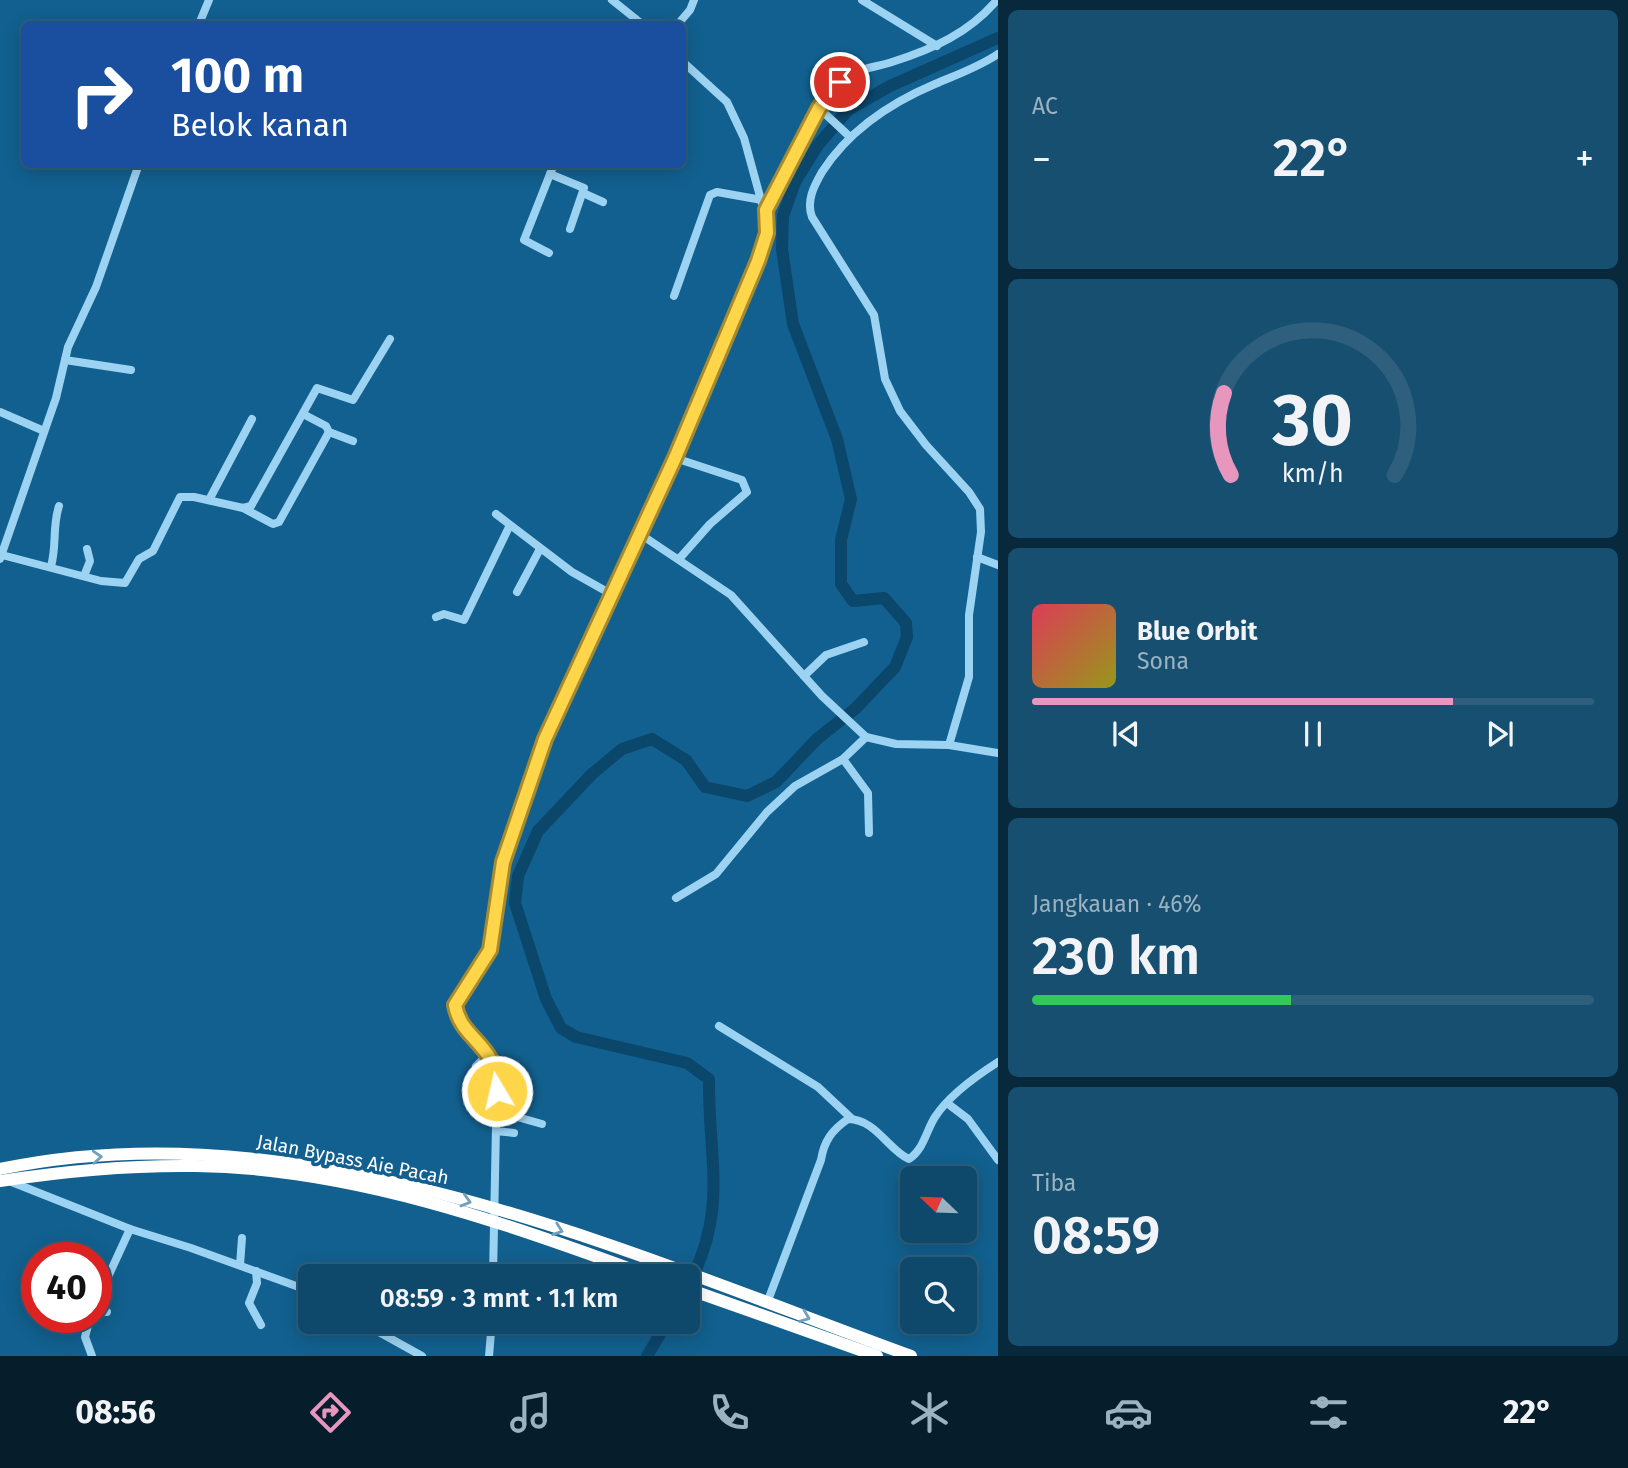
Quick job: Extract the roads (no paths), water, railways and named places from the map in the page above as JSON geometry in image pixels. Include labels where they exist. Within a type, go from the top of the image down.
[{"type":"highway","name":"Jalan Bypass Aie Pacah","points":[[1,1177],[149,1155],[246,1158],[367,1177],[660,1264],[767,1303]]},
{"type":"highway","name":"Jalan Bypass Aie Pacah","points":[[493,1215],[619,1264]]},
{"type":"highway","points":[[700,1293],[877,1356]]},
{"type":"highway","points":[[767,1303],[911,1356]]},
{"type":"street","points":[[200,21],[209,0]]},
{"type":"street","points":[[612,0],[638,21]]},
{"type":"street","points":[[681,21],[694,0]]},
{"type":"street","points":[[493,1264],[497,1076],[488,1054],[459,1018],[456,999],[490,950],[503,862],[545,739],[675,458],[764,246],[766,210],[819,108],[849,75],[870,65],[890,63],[937,46],[969,28],[997,0]]},
{"type":"street","points":[[865,1],[937,46]]},
{"type":"street","points":[[949,745],[969,677],[969,615],[982,520],[975,499],[926,445],[895,403],[885,379],[874,315],[810,212],[810,200],[819,177],[847,135],[884,110],[998,54]]},
{"type":"street","points":[[686,65],[734,113],[766,210]]},
{"type":"street","points":[[819,108],[847,135]]},
{"type":"street","points":[[138,168],[106,261],[65,360],[56,398],[1,557],[51,566],[102,581],[125,583],[139,559],[153,551],[177,500],[187,496],[243,508],[274,524],[278,523],[329,432]]},
{"type":"street","points":[[549,253],[527,244],[524,240],[552,168]]},
{"type":"street","points":[[550,174],[582,186],[583,192],[570,229]]},
{"type":"street","points":[[583,192],[603,202]]},
{"type":"street","points":[[674,296],[710,195],[717,192],[762,200]]},
{"type":"street","points":[[243,508],[251,506],[317,388],[353,400],[390,339]]},
{"type":"street","points":[[65,360],[131,370]]},
{"type":"street","points":[[0,412],[44,430]]},
{"type":"street","points":[[303,414],[329,432],[353,441]]},
{"type":"street","points":[[209,500],[252,419]]},
{"type":"street","points":[[675,458],[742,480],[748,487],[747,492],[710,524],[678,559]]},
{"type":"street","points":[[51,566],[56,549],[54,530],[59,506]]},
{"type":"street","points":[[496,514],[540,549],[611,594]]},
{"type":"street","points":[[436,617],[444,614],[464,620],[510,525]]},
{"type":"street","points":[[640,534],[731,595],[822,696],[866,737],[896,744],[949,745],[998,753]]},
{"type":"street","points":[[84,576],[90,561],[87,549]]},
{"type":"street","points":[[517,592],[540,549]]},
{"type":"street","points":[[977,557],[998,565]]},
{"type":"street","points":[[804,676],[826,655],[863,642]]},
{"type":"street","points":[[676,898],[716,874],[768,812],[795,786],[843,759],[866,737]]},
{"type":"street","points":[[843,759],[868,793],[869,833]]},
{"type":"street","points":[[719,1026],[818,1087],[851,1118],[881,1134],[909,1159],[916,1154],[933,1120],[947,1103],[998,1062]]},
{"type":"street","points":[[476,1066],[488,1054]]},
{"type":"street","points":[[947,1103],[968,1119],[998,1160]]},
{"type":"street","points":[[496,1111],[542,1124]]},
{"type":"street","points":[[767,1303],[821,1160],[824,1144],[844,1121],[851,1118]]},
{"type":"street","points":[[496,1132],[514,1133]]},
{"type":"street","points":[[1,1177],[130,1229],[298,1286]]},
{"type":"street","points":[[112,1268],[130,1229]]},
{"type":"street","points":[[240,1265],[242,1238]]},
{"type":"street","points":[[257,1271],[256,1287],[249,1303],[261,1325]]},
{"type":"street","points":[[86,1333],[92,1356]]},
{"type":"street","points":[[382,1334],[422,1356]]},
{"type":"street","points":[[489,1356],[491,1334]]},
{"type":"waterway","points":[[698,1264],[708,1233],[714,1184],[709,1079],[687,1063],[576,1037],[561,1028],[546,999],[515,903],[518,876],[538,831],[592,774],[622,749],[652,739],[686,760],[705,787],[747,796],[776,782],[817,739],[856,708],[895,667],[907,637],[906,623],[884,598],[853,601],[841,584],[841,540],[851,499],[837,439],[793,324],[782,249],[783,216],[795,182],[818,145],[848,110],[890,86],[998,38]]},
{"type":"waterway","points":[[647,1356],[660,1334]]}]
